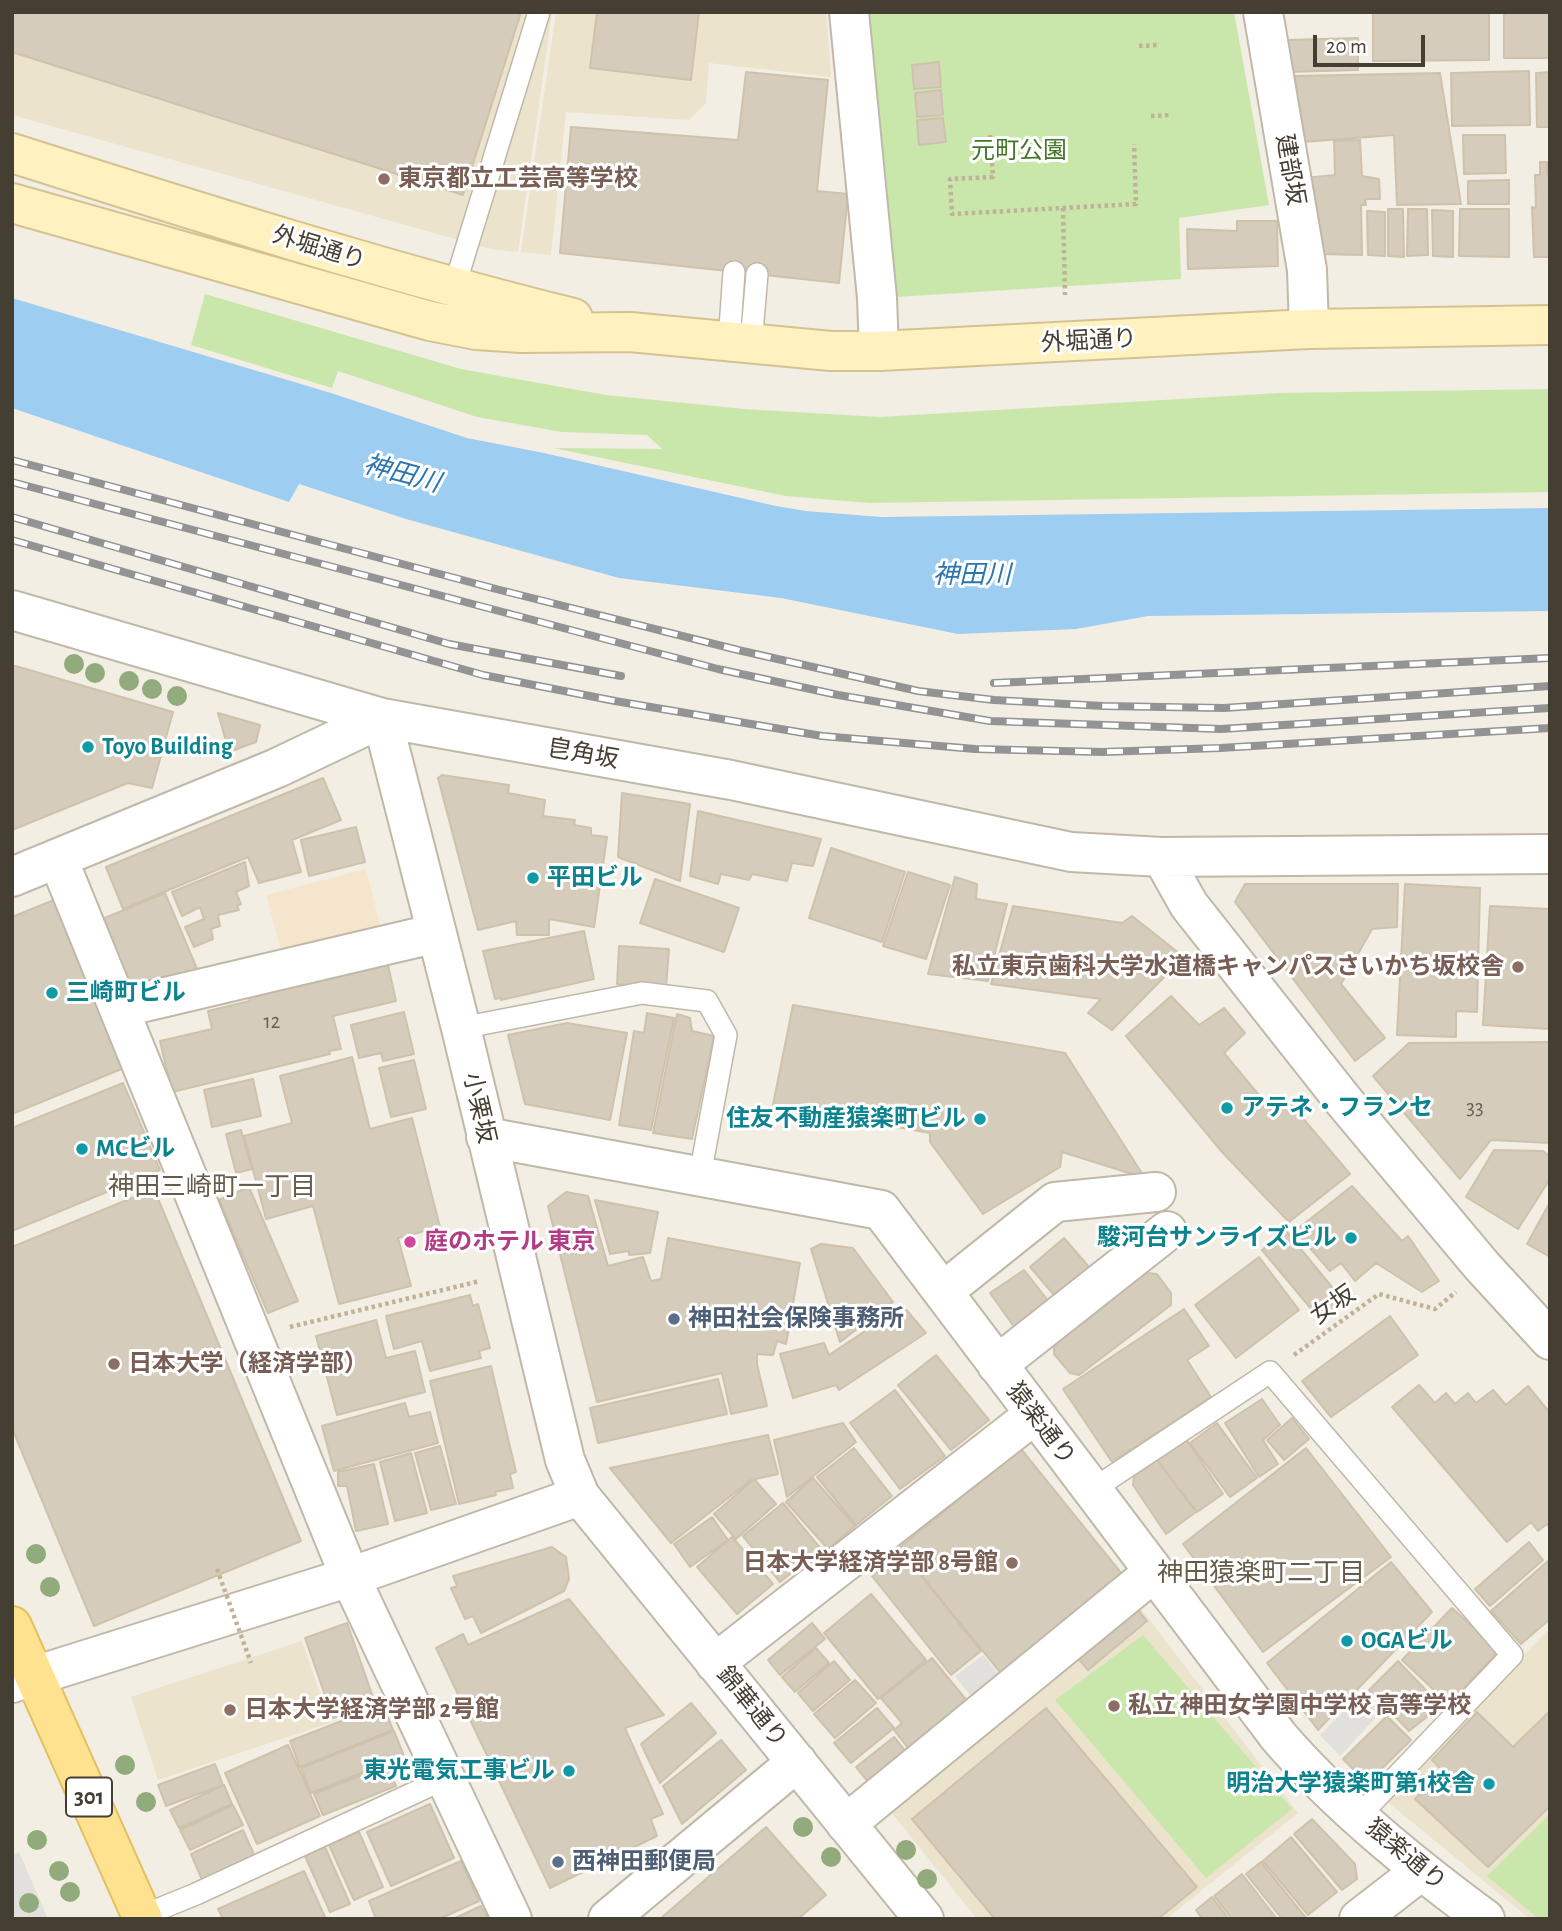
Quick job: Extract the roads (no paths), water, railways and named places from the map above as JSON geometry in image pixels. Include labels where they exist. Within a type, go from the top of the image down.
[{"type":"main road","name":"外堀通り","points":[[12,153],[217,218],[454,288],[630,332]]},
{"type":"main road","name":"外堀通り","points":[[12,203],[430,321],[476,330],[522,333],[630,332],[831,351],[879,351],[1309,330],[1550,325]]},
{"type":"main road","name":"301","points":[[12,1626],[23,1680],[142,1917]]},
{"type":"street","points":[[849,12],[877,298],[879,351]]},
{"type":"street","name":"建部坂","points":[[1263,12],[1307,270],[1309,330]]},
{"type":"street","name":"皀角坂","points":[[12,610],[382,718],[731,780],[1071,852],[1162,857],[1550,854]]},
{"type":"street","points":[[12,877],[277,768],[382,718]]},
{"type":"street","name":"小栗坂","points":[[382,718],[461,1028],[565,1460],[580,1496]]},
{"type":"street","points":[[1162,857],[1198,916],[1382,1149],[1550,1340]]},
{"type":"street","points":[[58,859],[350,1577],[512,1919]]},
{"type":"street","points":[[119,1008],[437,933]]},
{"type":"street","name":"猿楽通り","points":[[486,1137],[881,1210],[1279,1737],[1306,1768],[1421,1871],[1485,1919]]},
{"type":"street","points":[[960,1278],[1055,1202],[1156,1192]]},
{"type":"street","points":[[997,1365],[1167,1231]]},
{"type":"street","points":[[715,1663],[1034,1415]]},
{"type":"street","points":[[23,1680],[350,1577],[580,1496]]},
{"type":"street","name":"錦華通り","points":[[580,1496],[924,1919]]},
{"type":"street","points":[[846,1824],[1154,1573]]},
{"type":"street","points":[[608,1919],[797,1762]]},
{"type":"street","points":[[1359,1919],[1421,1871]]},
{"type":"lane","points":[[454,288],[538,12]]},
{"type":"lane","points":[[734,272],[740,343]]},
{"type":"lane","points":[[740,343],[757,274]]},
{"type":"lane","points":[[461,1028],[642,993],[707,1001],[726,1035],[700,1175]]},
{"type":"lane","points":[[1092,1490],[1270,1372],[1512,1654],[1360,1816]]},
{"type":"lane","points":[[142,1917],[444,1779]]},
{"type":"water","name":"神田川","points":[[12,298],[331,393],[467,438],[806,511],[881,517],[1550,508],[1550,611],[1148,616],[1076,629],[958,634],[781,598],[619,578],[406,519],[299,484],[289,502],[12,408]]},
{"type":"railway","points":[[12,460],[496,589],[738,650],[918,691],[994,700],[1103,706],[1224,708],[1550,686]]},
{"type":"railway","points":[[12,482],[718,669],[838,695],[990,721],[1221,729],[1550,708]]},
{"type":"railway","points":[[12,517],[449,644],[621,676]]},
{"type":"railway","points":[[12,540],[483,675],[615,701],[822,736],[975,749],[1103,752],[1220,748],[1550,728]]},
{"type":"railway","points":[[994,683],[1550,658]]},
{"type":"place","name":"東京都立工芸高等学校","points":[[384,179]]},
{"type":"place","name":"Toyo Building","points":[[88,747]]},
{"type":"place","name":"平田ビル","points":[[533,878]]},
{"type":"place","name":"私立東京歯科大学水道橋キャンパスさいかち坂校舎","points":[[1518,967]]},
{"type":"place","name":"三崎町ビル","points":[[52,993]]},
{"type":"place","name":"アテネ・フランセ","points":[[1227,1108]]},
{"type":"place","name":"住友不動産猿楽町ビル","points":[[980,1119]]},
{"type":"place","name":"MCビル","points":[[82,1149]]},
{"type":"place","name":"駿河台サンライズビル","points":[[1351,1238]]},
{"type":"place","name":"庭のホテル 東京","points":[[410,1242]]},
{"type":"place","name":"神田社会保険事務所","points":[[674,1319]]},
{"type":"place","name":"日本大学（経済学部）","points":[[114,1364]]},
{"type":"place","name":"日本大学経済学部 8号館","points":[[1012,1563]]},
{"type":"place","name":"OGAビル","points":[[1347,1641]]},
{"type":"place","name":"私立 神田女学園中学校 高等学校","points":[[1114,1706]]},
{"type":"place","name":"日本大学経済学部 2号館","points":[[230,1710]]},
{"type":"place","name":"東光電気工事ビル","points":[[569,1771]]},
{"type":"place","name":"明治大学猿楽町第1校舎","points":[[1489,1784]]},
{"type":"place","name":"西神田郵便局","points":[[558,1862]]},
{"type":"district","name":"神田三崎町一丁目","points":[[212,1187]]},
{"type":"district","name":"神田猿楽町二丁目","points":[[1261,1573]]},
{"type":"park label","name":"元町公園","points":[[1019,151]]}]
